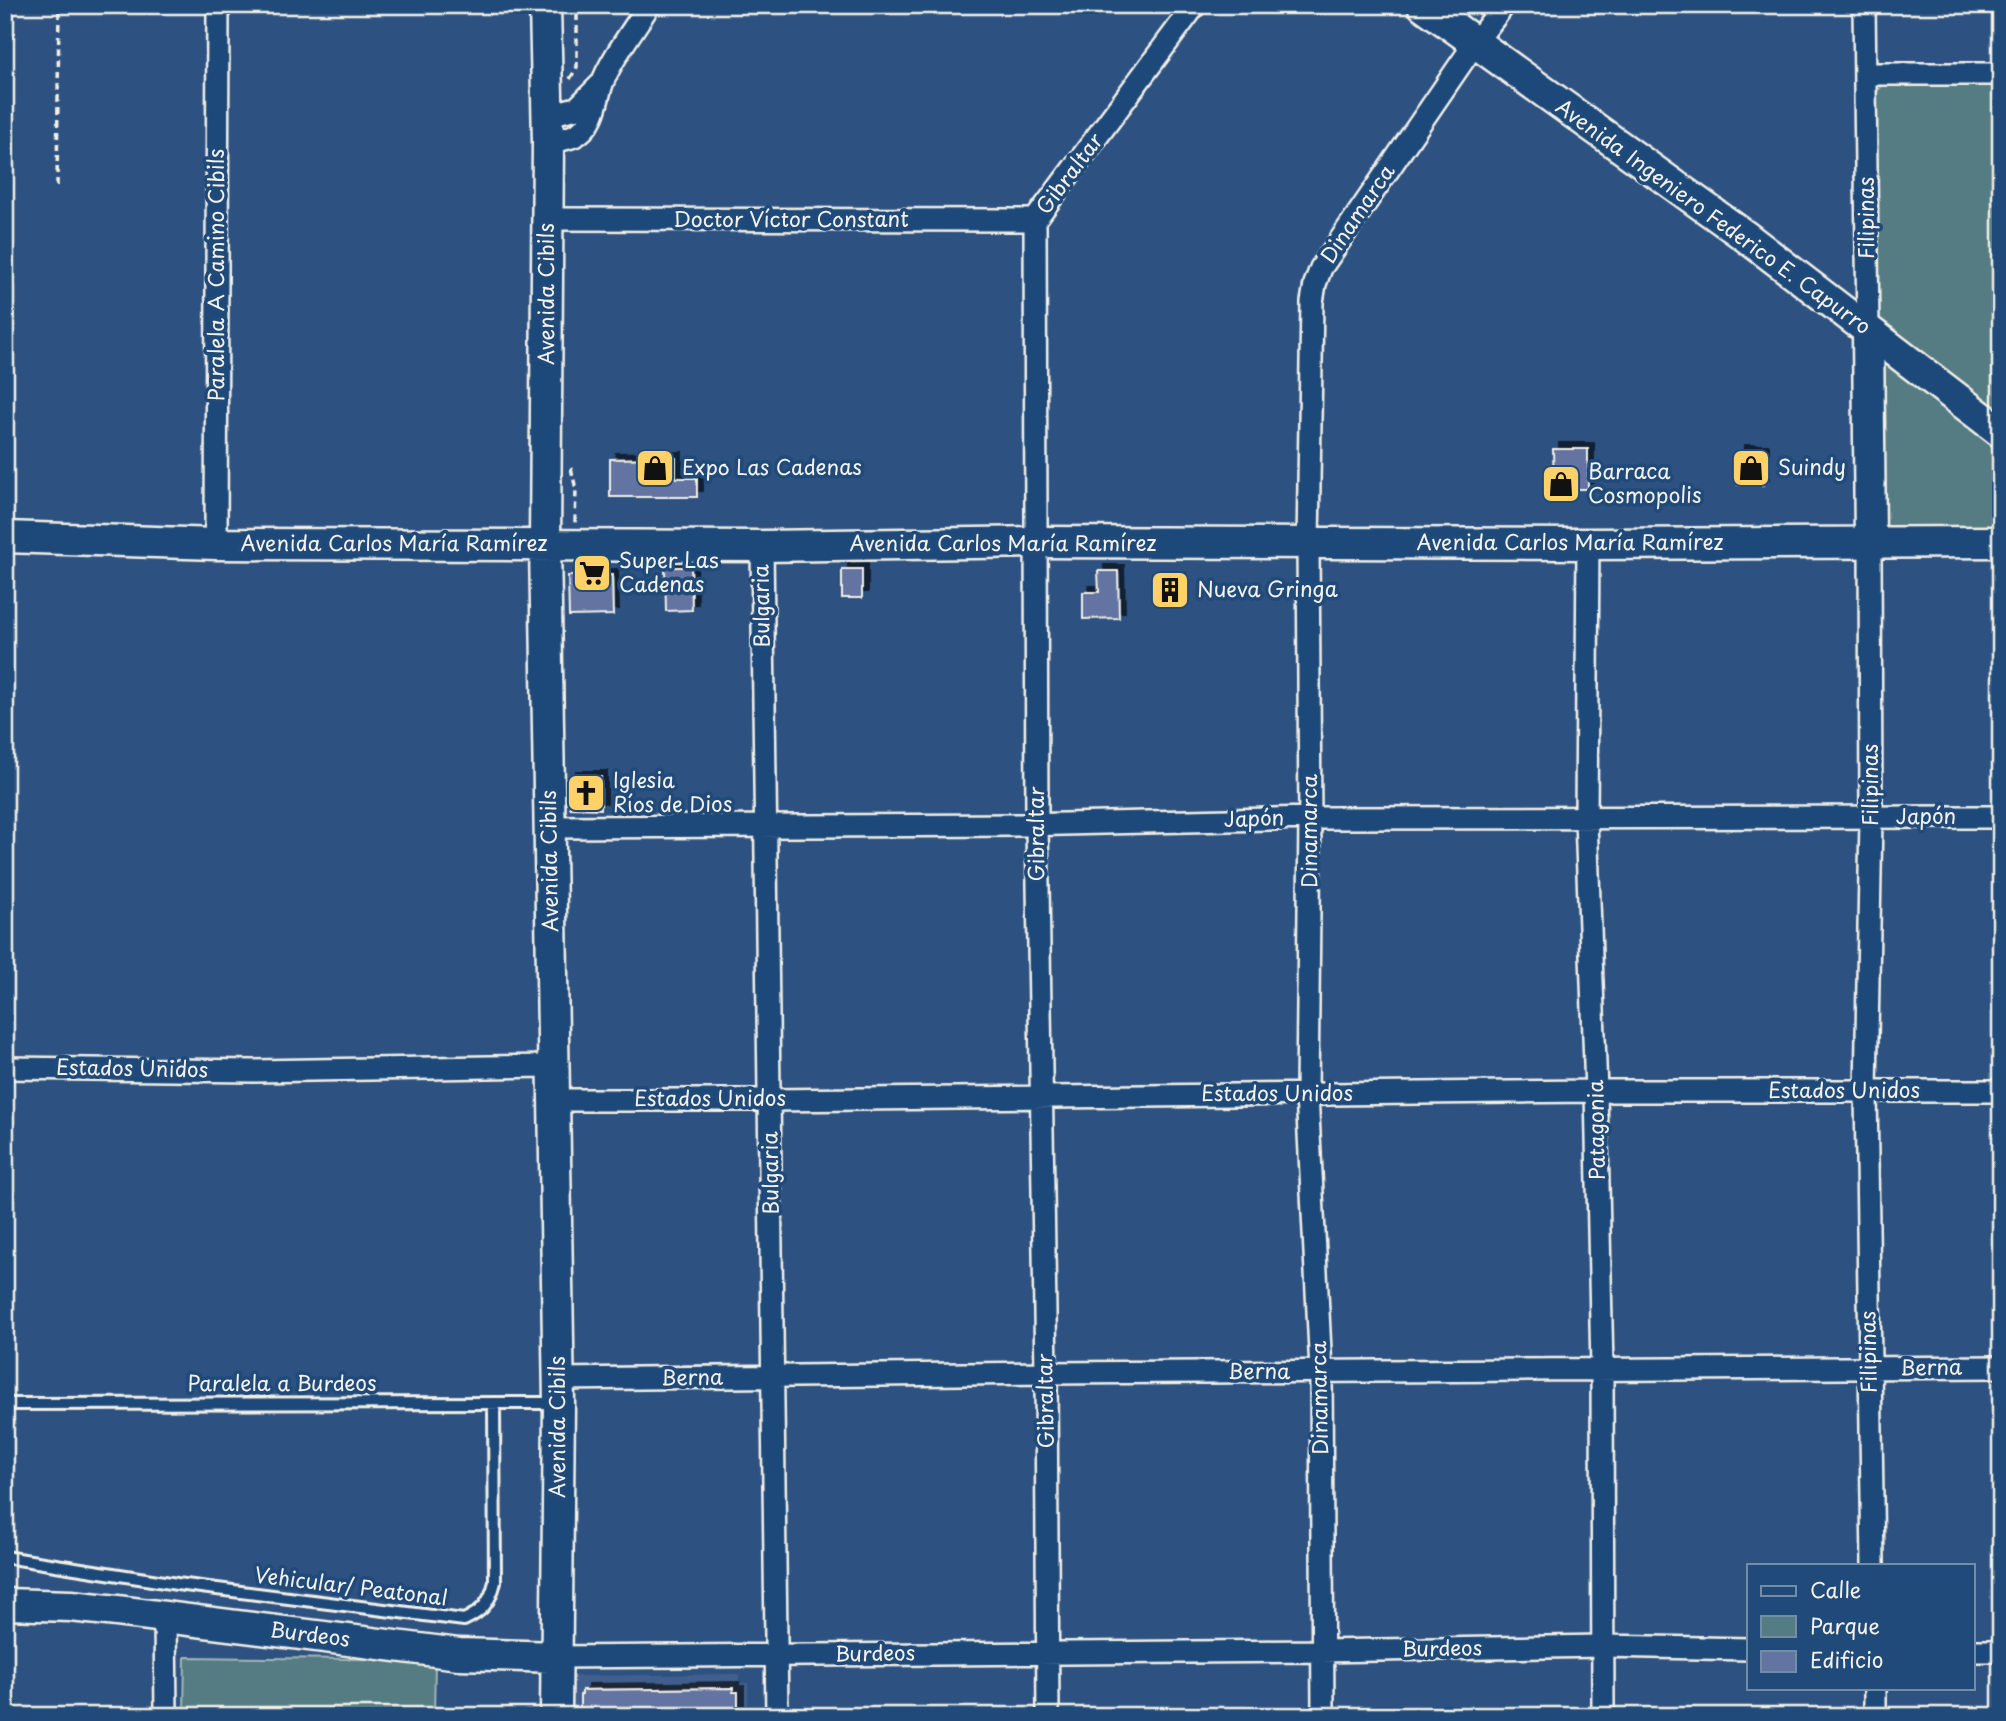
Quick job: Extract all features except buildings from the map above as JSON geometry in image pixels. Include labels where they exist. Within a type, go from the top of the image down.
[{"type":"street","name":"Paralela A Camino Cibils","points":[[216,544],[218,5]]},
{"type":"street","name":"Avenida Cibils","points":[[545,5],[548,128],[545,544],[559,1391],[556,1716]]},
{"type":"street","points":[[548,128],[580,132],[593,115],[602,84],[649,5]]},
{"type":"street","name":"Gibraltar","points":[[1048,1716],[1046,1373],[1037,825],[1035,220],[1195,5]]},
{"type":"street","name":"Avenida Ingeniero Federico E. Capurro","points":[[1423,5],[1734,228],[2001,432]]},
{"type":"street","name":"Dinamarca","points":[[1323,1716],[1321,1371],[1307,1094],[1310,817],[1308,543],[1312,302],[1321,268],[1475,43],[1504,5]]},
{"type":"street","name":"Filipinas","points":[[1864,5],[1871,818],[1866,1091],[1873,1564]]},
{"type":"street","points":[[1866,74],[2001,74]]},
{"type":"street","name":"Doctor Víctor Constant","points":[[548,219],[1035,220]]},
{"type":"street","name":"Avenida Carlos María Ramírez","points":[[5,537],[216,544],[762,546],[1036,542],[1587,544],[2001,541]]},
{"type":"street","name":"Patagonia","points":[[1587,544],[1586,819],[1602,1369],[1604,1716]]},
{"type":"street","name":"Bulgaria","points":[[762,546],[777,1716]]},
{"type":"street","name":"Japón","points":[[549,827],[1037,825],[1310,817],[2001,817]]},
{"type":"street","name":"Estados Unidos","points":[[5,1068],[254,1071],[552,1066]]},
{"type":"street","name":"Estados Unidos","points":[[553,1100],[1596,1091],[2001,1091]]},
{"type":"street","name":"Berna","points":[[559,1391],[774,1377],[2001,1367]]},
{"type":"street","name":"Burdeos","points":[[5,1604],[71,1606],[459,1654],[557,1657],[1603,1646],[1747,1649]]},
{"type":"street","points":[[165,1617],[166,1716]]},
{"type":"street","points":[[1974,1651],[2001,1651]]},
{"type":"street","points":[[1875,1690],[1875,1716]]},
{"type":"lane","name":"Paralela a Burdeos","points":[[5,1404],[494,1403],[559,1391]]},
{"type":"lane","name":"Vehicular/ Peatonal","points":[[5,1557],[177,1584],[464,1620],[483,1609],[491,1598],[495,1582],[494,1403]]},
{"type":"path","points":[[57,186],[59,5]]},
{"type":"path","points":[[569,81],[577,67],[577,5]]},
{"type":"shaded area","points":[[739,1674],[739,1683],[748,1683],[748,1716],[572,1716],[572,1676]]},
{"type":"green space","points":[[2001,81],[2001,418],[1877,323],[1875,94],[1884,83]]},
{"type":"green space","points":[[1888,362],[2001,444],[2001,531],[1886,532],[1877,508],[1880,368]]},
{"type":"green space","points":[[185,1657],[435,1660],[434,1716],[184,1716]]},
{"type":"place","name":"Expo Las Cadenas","points":[[655,468]]},
{"type":"place","name":"Suindy","points":[[1751,468]]},
{"type":"place","name":"Barraca Cosmopolis","points":[[1561,484]]},
{"type":"place","name":"Super Las Cadenas","points":[[592,573]]},
{"type":"place","name":"Nueva Gringa","points":[[1170,590]]},
{"type":"place","name":"Iglesia Ríos de Dios","points":[[586,793]]}]
